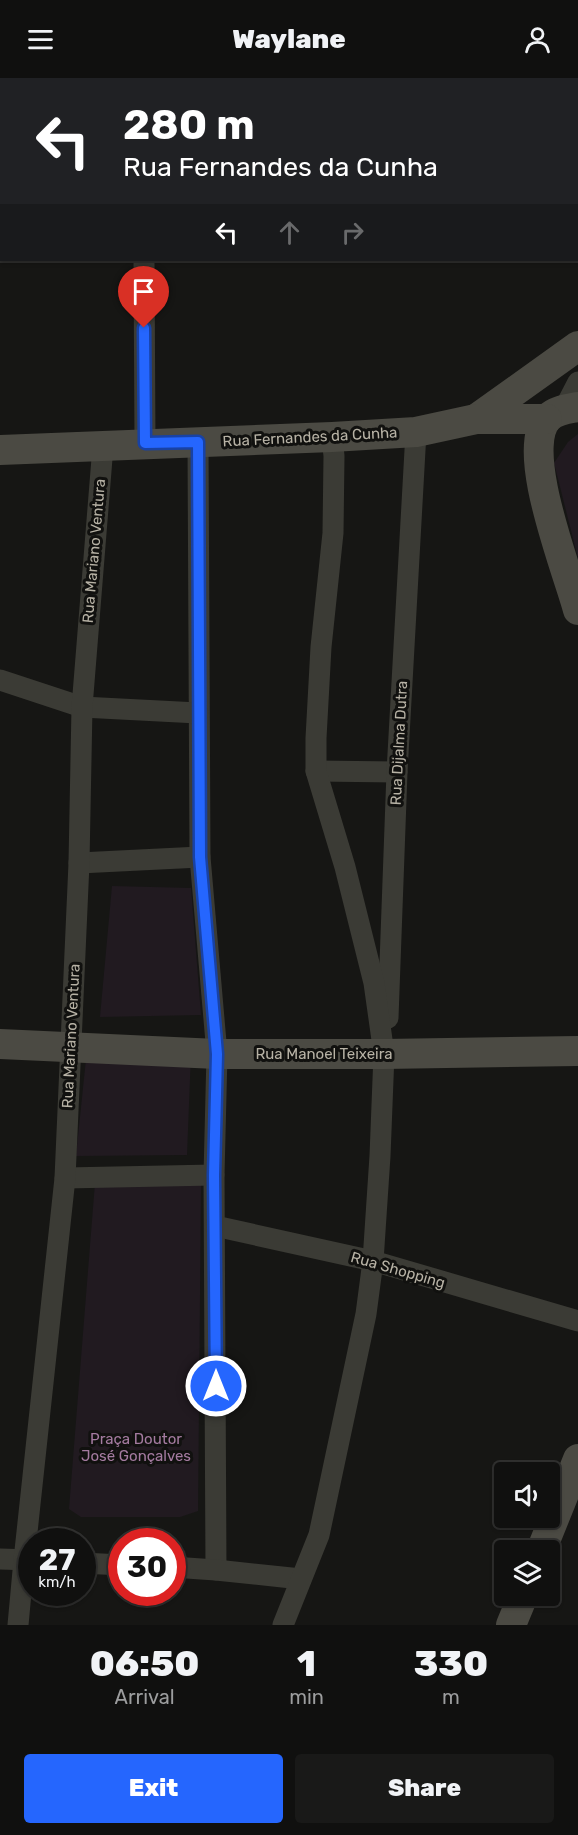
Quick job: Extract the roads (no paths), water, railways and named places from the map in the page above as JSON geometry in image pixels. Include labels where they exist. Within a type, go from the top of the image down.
[{"type":"street","points":[[144,261],[145,443]]},
{"type":"street","points":[[476,419],[578,346]]},
{"type":"street","points":[[578,382],[563,412],[542,429],[537,444],[538,467],[545,497],[578,610]]},
{"type":"street","name":"Rua Fernandes da Cunha","points":[[0,450],[416,432],[476,419],[563,412]]},
{"type":"street","name":"Rua Dijalma Dutra","points":[[384,1054],[388,1029],[397,772],[416,432]]},
{"type":"street","points":[[283,1625],[319,1535],[366,1314],[373,1261],[380,1156],[384,1054],[374,983],[336,834],[316,771],[321,647],[333,533],[334,456],[332,437]]},
{"type":"street","points":[[198,442],[200,857],[217,1054],[214,1175],[216,1570]]},
{"type":"street","name":"Rua Mariano Ventura","points":[[31,1528],[65,1178],[80,863],[82,707],[103,446]]},
{"type":"street","points":[[0,680],[82,707],[198,713]]},
{"type":"street","points":[[316,771],[397,772]]},
{"type":"street","points":[[80,863],[200,857]]},
{"type":"street","name":"Rua Manoel Teixeira","points":[[0,1044],[217,1054],[578,1051]]},
{"type":"street","points":[[65,1178],[214,1175]]},
{"type":"street","name":"Rua Shopping","points":[[215,1226],[373,1261],[578,1321]]},
{"type":"street","points":[[545,1540],[578,1459]]},
{"type":"street","points":[[0,1559],[18,1560]]},
{"type":"street","points":[[186,1568],[301,1579]]},
{"type":"street","name":"Rua Mariano Ventura","points":[[18,1625],[21,1606]]},
{"type":"street","points":[[511,1625],[519,1606]]},
{"type":"park label","name":"Praça Doutor José Gonçalves","points":[[136,1448]]}]
